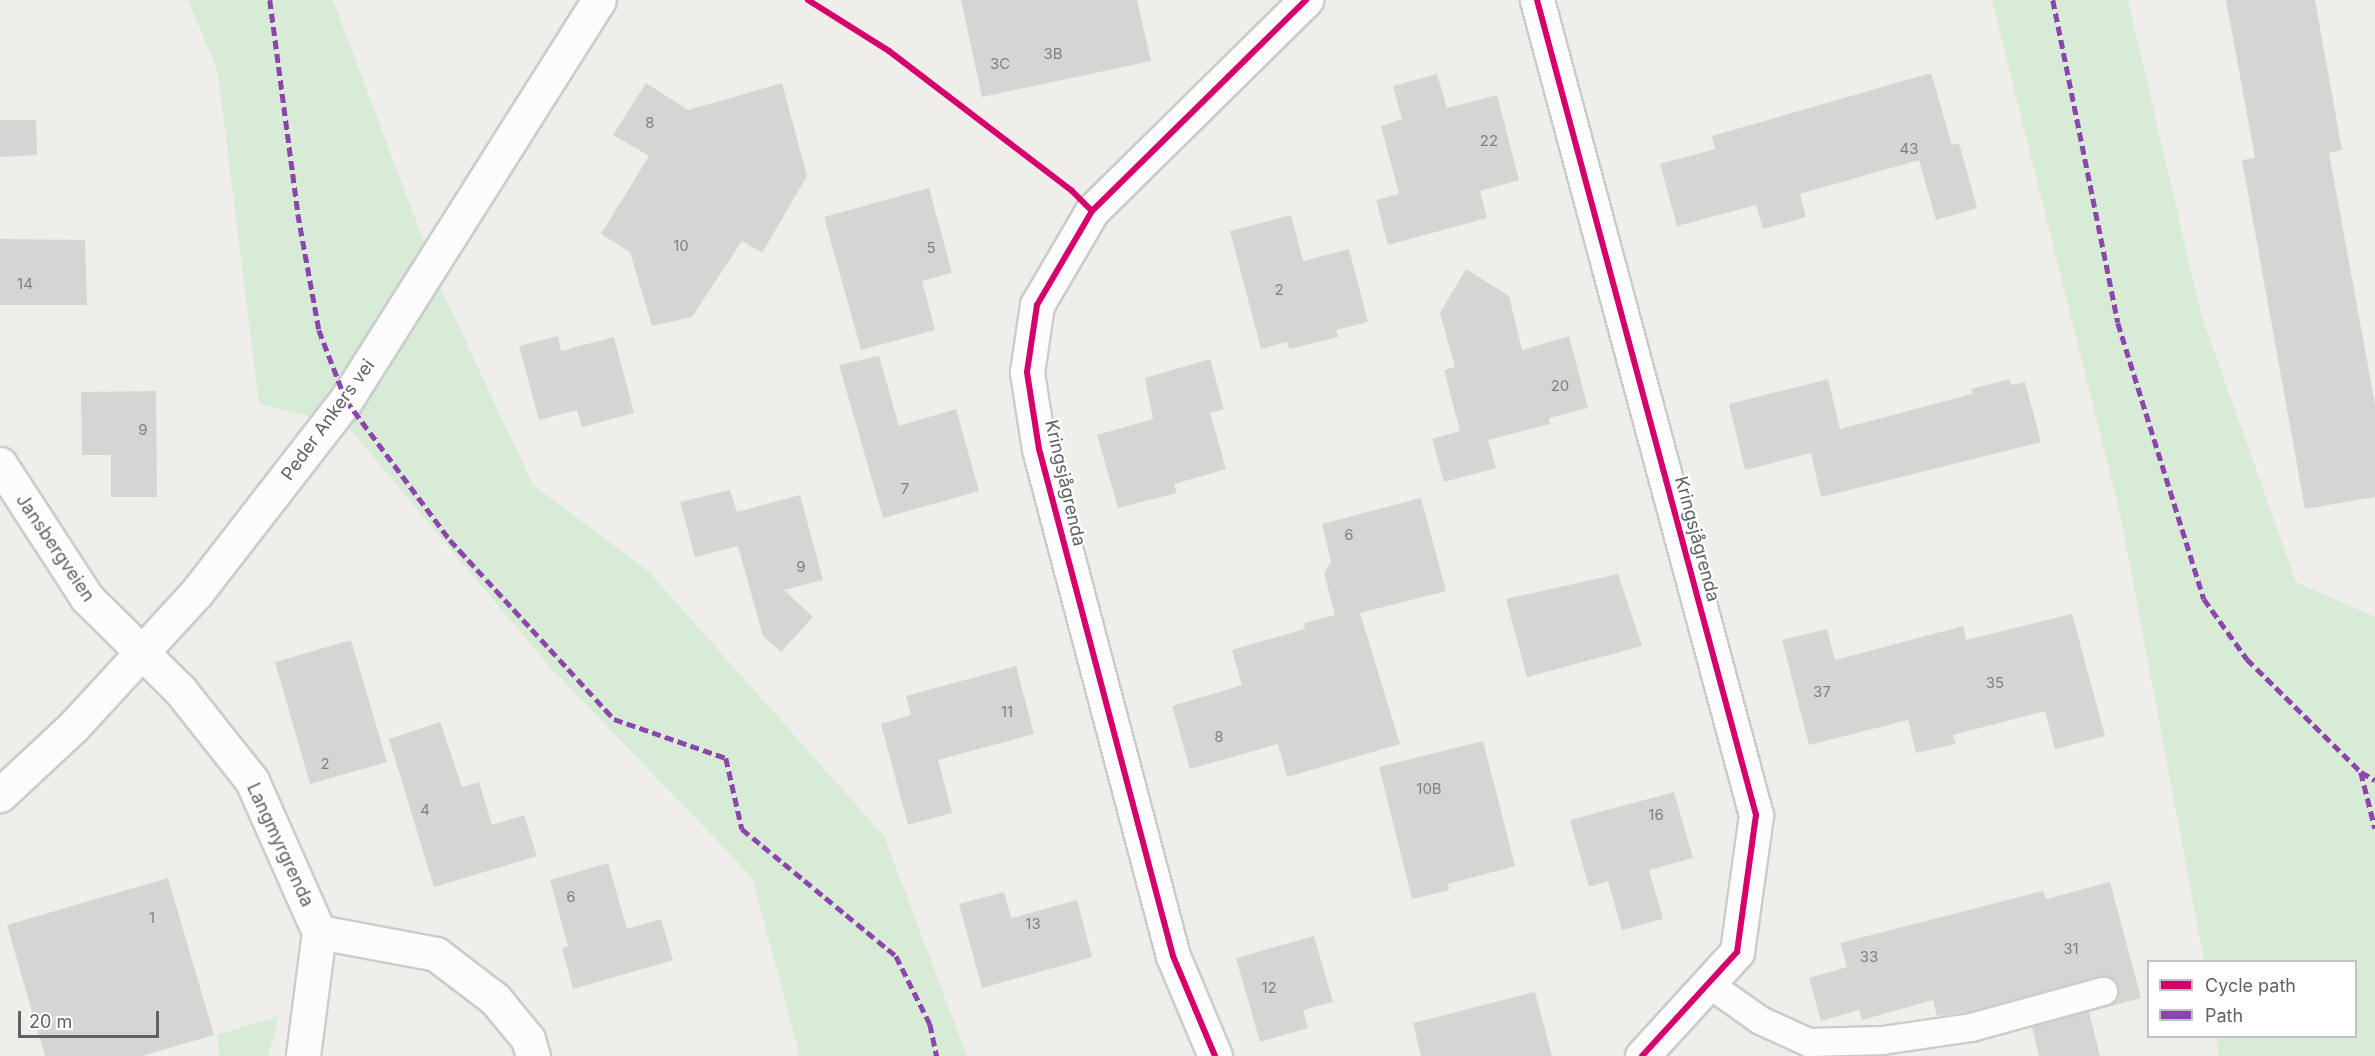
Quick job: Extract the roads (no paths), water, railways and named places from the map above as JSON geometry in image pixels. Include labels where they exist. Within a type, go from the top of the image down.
[{"type":"street","name":"Peder Ankers vei","points":[[0,795],[73,727],[197,592],[346,400],[599,0]]},
{"type":"street","name":"Kringsjågrenda","points":[[1215,1056],[1173,956],[1039,449],[1027,372],[1037,306],[1092,211],[1306,0]]},
{"type":"street","name":"Kringsjågrenda","points":[[1537,0],[1756,815],[1737,952],[1642,1056]]},
{"type":"street","name":"Jansbergveien","points":[[0,464],[87,598],[140,653]]},
{"type":"street","name":"Langmyrgrenda","points":[[140,653],[180,690],[252,781],[320,932]]},
{"type":"street","points":[[303,1056],[320,932],[436,954],[495,999],[528,1039],[533,1056]]},
{"type":"lane","points":[[1709,984],[1760,1020],[1808,1042],[1882,1040],[1971,1028],[2103,991]]}]
